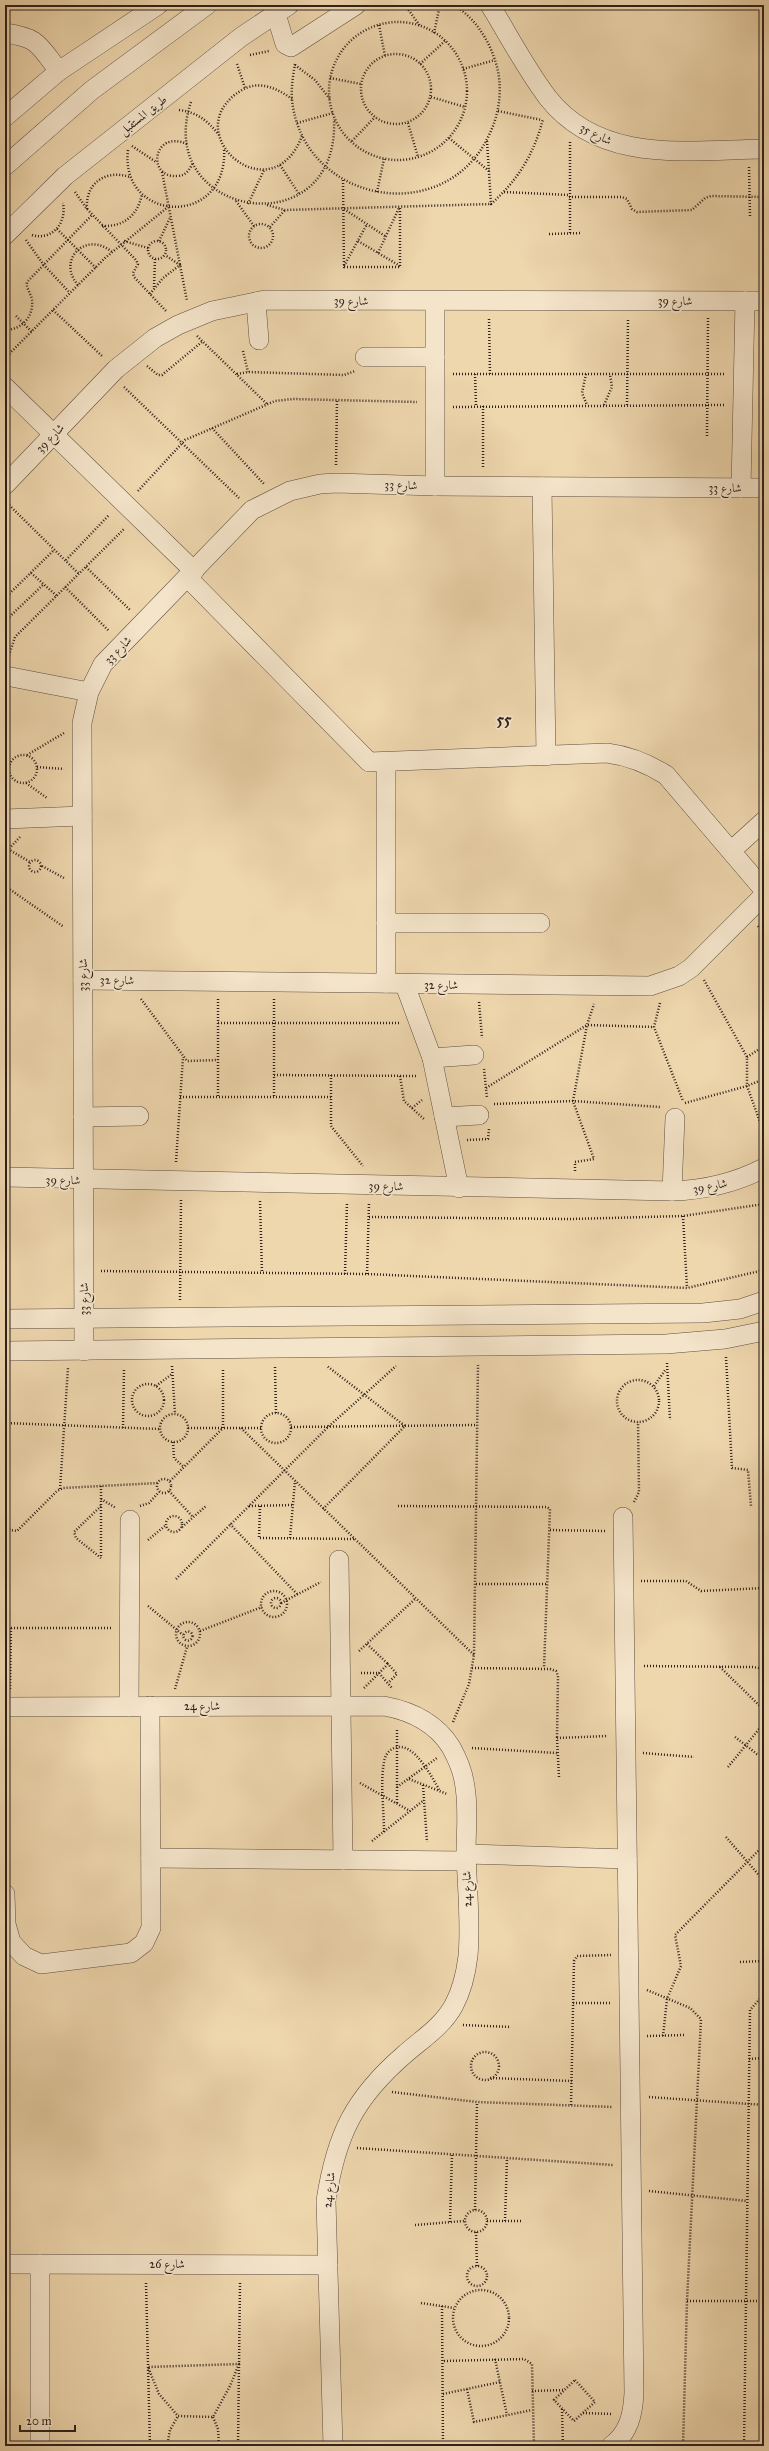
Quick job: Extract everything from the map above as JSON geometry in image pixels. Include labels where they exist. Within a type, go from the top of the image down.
[{"type":"street","points":[[5,117],[59,71],[158,5]]},
{"type":"street","points":[[5,166],[92,90],[207,5]]},
{"type":"street","points":[[282,9],[285,44],[288,47],[356,5]]},
{"type":"street","name":"شارع 35","points":[[490,5],[548,98],[570,121],[606,141],[644,150],[757,149]]},
{"type":"street","name":"طريق المستقبل","points":[[10,230],[65,176],[241,37],[282,9]]},
{"type":"street","points":[[5,33],[29,37],[36,42],[59,71]]},
{"type":"street","points":[[435,301],[435,486]]},
{"type":"street","points":[[741,488],[745,301]]},
{"type":"street","name":"شارع 39","points":[[5,485],[133,354],[184,322],[234,305],[256,302],[764,301]]},
{"type":"street","points":[[256,302],[259,340]]},
{"type":"street","points":[[365,357],[435,365]]},
{"type":"street","points":[[5,387],[129,508],[367,761],[386,762],[607,753],[628,756],[648,763],[666,775],[764,890]]},
{"type":"street","name":"شارع 33","points":[[77,1351],[84,1318],[82,723],[89,692],[103,664],[191,575],[252,510],[275,496],[305,486],[336,483],[435,486],[764,488]]},
{"type":"street","points":[[542,487],[546,756]]},
{"type":"street","points":[[6,676],[89,692]]},
{"type":"street","points":[[386,762],[386,983]]},
{"type":"street","points":[[5,819],[82,816]]},
{"type":"street","points":[[731,851],[764,821]]},
{"type":"street","name":"شارع 32","points":[[83,980],[386,983],[405,985],[650,986],[679,976],[695,964],[760,902]]},
{"type":"street","points":[[386,923],[540,923]]},
{"type":"street","points":[[405,985],[421,1023],[434,1067],[459,1188]]},
{"type":"street","points":[[434,1067],[480,1056]]},
{"type":"street","points":[[672,1191],[675,1110]]},
{"type":"street","points":[[84,1117],[139,1116]]},
{"type":"street","points":[[444,1116],[484,1121]]},
{"type":"street","name":"شارع 39","points":[[5,1177],[347,1186],[672,1191],[713,1187],[733,1182],[764,1168]]},
{"type":"street","points":[[5,1319],[703,1313],[740,1309],[764,1301]]},
{"type":"street","points":[[7,1351],[666,1344],[726,1339],[764,1331]]},
{"type":"street","points":[[129,1707],[130,1520]]},
{"type":"street","points":[[611,2446],[626,2429],[633,2414],[631,2035],[623,1524]]},
{"type":"street","points":[[339,1567],[340,1669],[343,1705],[342,1772],[346,1860]]},
{"type":"street","name":"شارع 24","points":[[7,1707],[343,1705],[398,1709],[419,1718],[448,1743],[461,1770],[465,1801],[468,1955],[464,1982],[453,2006],[440,2023],[381,2076],[370,2089],[356,2109],[338,2146],[331,2167],[326,2202],[333,2446]]},
{"type":"street","points":[[5,1894],[6,1924],[11,1942],[24,1956],[41,1964],[131,1953],[144,1943],[152,1928],[150,1706]]},
{"type":"street","points":[[151,1858],[428,1861],[466,1858],[628,1859]]},
{"type":"street","name":"شارع 26","points":[[5,2264],[328,2265]]},
{"type":"street","points":[[40,2264],[40,2446]]},
{"type":"path","points":[[405,5],[420,27]]},
{"type":"path","points":[[434,33],[440,5]]},
{"type":"path","points":[[330,99],[315,80],[295,65],[292,99],[297,123],[302,136],[312,152],[326,167],[343,180],[377,192],[404,194],[430,188],[454,176],[474,159],[487,140],[498,111],[500,94],[495,60],[480,30],[469,17],[454,5]]},
{"type":"path","points":[[192,100],[185,127],[187,144],[193,162],[202,177],[215,189],[236,201],[248,204],[266,204],[283,201],[299,194],[318,177],[326,167],[332,151],[335,135],[334,118],[330,99],[330,78],[340,55],[347,45],[357,36],[379,25],[407,23],[434,33],[445,41],[459,59],[463,69],[467,94],[465,107],[456,128],[449,138],[440,146],[418,157],[401,160],[372,155],[351,142],[334,118]]},
{"type":"path","points":[[379,25],[385,56]]},
{"type":"path","points":[[420,64],[445,41]]},
{"type":"path","points":[[243,56],[288,47]]},
{"type":"path","points":[[404,55],[420,64],[430,79],[431,97],[423,113],[408,122],[391,124],[375,117],[364,102],[361,84],[369,66],[385,56],[404,55]]},
{"type":"path","points":[[463,69],[495,60]]},
{"type":"path","points":[[330,78],[361,84]]},
{"type":"path","points":[[219,135],[219,121],[224,107],[232,96],[245,88],[258,85],[270,86],[292,99]]},
{"type":"path","points":[[431,97],[465,107]]},
{"type":"path","points":[[266,204],[285,210],[491,204],[504,192],[526,164],[534,148],[548,98]]},
{"type":"path","points":[[173,110],[188,111],[200,116],[211,124],[219,135],[224,148],[231,158],[241,165],[264,170],[280,165],[294,153],[302,136]]},
{"type":"path","points":[[498,111],[543,120]]},
{"type":"path","points":[[297,123],[333,113]]},
{"type":"path","points":[[351,142],[375,117]]},
{"type":"path","points":[[570,121],[570,233]]},
{"type":"path","points":[[408,122],[418,157]]},
{"type":"path","points":[[449,138],[489,171]]},
{"type":"path","points":[[184,322],[180,265],[168,207],[168,196],[162,172],[157,162],[157,153],[166,143],[178,140],[187,144]]},
{"type":"path","points":[[487,140],[491,204]]},
{"type":"path","points":[[157,162],[128,144],[126,161],[130,178],[142,194],[154,203],[168,207],[186,207],[202,201],[215,189],[222,176],[225,163],[224,148]]},
{"type":"path","points":[[750,216],[750,198],[757,149]]},
{"type":"path","points":[[377,192],[384,158]]},
{"type":"path","points":[[162,172],[171,176],[181,176],[189,171],[193,162]]},
{"type":"path","points":[[280,165],[299,194]]},
{"type":"path","points":[[248,204],[264,170]]},
{"type":"path","points":[[87,209],[88,193],[98,179],[114,174],[130,178]]},
{"type":"path","points":[[65,176],[87,209],[138,264],[133,273],[134,277],[150,294],[184,322],[267,404]]},
{"type":"path","points":[[343,180],[344,267]]},
{"type":"path","points":[[504,192],[569,196],[622,197],[627,199],[632,209],[637,212],[692,210],[705,198],[711,196],[750,198],[764,197]]},
{"type":"path","points":[[102,226],[118,224],[129,218],[137,209],[142,194]]},
{"type":"path","points":[[236,201],[254,226]]},
{"type":"path","points":[[5,358],[120,244],[168,207]]},
{"type":"path","points":[[378,253],[400,207]]},
{"type":"path","points":[[400,207],[400,267]]},
{"type":"path","points":[[343,209],[385,236]]},
{"type":"path","points":[[270,227],[285,210]]},
{"type":"path","points":[[5,330],[17,328],[24,323],[32,309],[32,301],[26,282],[92,215]]},
{"type":"path","points":[[159,241],[170,217]]},
{"type":"path","points":[[260,224],[270,227],[274,238],[272,243],[263,249],[252,246],[248,235],[254,226],[260,224]]},
{"type":"path","points":[[344,267],[367,224]]},
{"type":"path","points":[[57,229],[96,268]]},
{"type":"path","points":[[10,230],[70,293]]},
{"type":"path","points":[[549,234],[582,233]]},
{"type":"path","points":[[124,241],[148,248]]},
{"type":"path","points":[[154,241],[159,241],[166,246],[165,255],[162,258],[155,259],[148,253],[148,248],[154,241]]},
{"type":"path","points":[[358,241],[400,267]]},
{"type":"path","points":[[78,285],[70,274],[70,261],[78,250],[91,244],[99,244],[112,252]]},
{"type":"path","points":[[165,255],[180,265]]},
{"type":"path","points":[[154,288],[155,259]]},
{"type":"path","points":[[150,294],[163,278],[180,265]]},
{"type":"path","points":[[344,267],[400,267]]},
{"type":"path","points":[[488,301],[490,374]]},
{"type":"path","points":[[626,405],[628,301]]},
{"type":"path","points":[[707,436],[708,301]]},
{"type":"path","points":[[53,310],[182,443],[252,510]]},
{"type":"path","points":[[16,316],[32,332]]},
{"type":"path","points":[[133,354],[160,376],[203,341]]},
{"type":"path","points":[[237,374],[248,372],[344,375],[356,371],[365,357]]},
{"type":"path","points":[[435,365],[475,374],[744,374]]},
{"type":"path","points":[[475,374],[476,406]]},
{"type":"path","points":[[586,374],[582,393],[587,405]]},
{"type":"path","points":[[604,406],[612,387],[610,374]]},
{"type":"path","points":[[6,676],[10,649],[15,637],[86,567],[129,508],[182,443],[267,404],[283,399],[476,406],[743,404]]},
{"type":"path","points":[[336,400],[336,483]]},
{"type":"path","points":[[482,406],[483,486]]},
{"type":"path","points":[[212,428],[275,496]]},
{"type":"path","points":[[5,502],[79,574]]},
{"type":"path","points":[[66,560],[129,508]]},
{"type":"path","points":[[5,598],[54,550]]},
{"type":"path","points":[[86,567],[143,623]]},
{"type":"path","points":[[31,572],[57,596]]},
{"type":"path","points":[[5,621],[44,584]]},
{"type":"path","points":[[66,587],[122,644]]},
{"type":"path","points":[[5,647],[10,649]]},
{"type":"path","points":[[27,756],[82,723]]},
{"type":"path","points":[[5,763],[11,762],[20,755],[27,756],[35,762],[37,767],[35,777],[31,780],[20,782],[11,775],[11,762]]},
{"type":"path","points":[[37,767],[82,770]]},
{"type":"path","points":[[8,849],[30,862],[33,860],[40,862],[41,870],[38,872],[30,870],[30,862]]},
{"type":"path","points":[[5,886],[83,940]]},
{"type":"path","points":[[695,964],[746,1057],[747,1086],[764,1133]]},
{"type":"path","points":[[128,980],[183,1056],[193,1062],[218,1060]]},
{"type":"path","points":[[218,981],[218,1097]]},
{"type":"path","points":[[273,982],[274,1097]]},
{"type":"path","points":[[665,982],[654,1026],[675,1110]]},
{"type":"path","points":[[477,985],[480,1056],[486,1088],[487,1104],[573,1101],[675,1110],[764,1079]]},
{"type":"path","points":[[575,1190],[575,1162],[594,1159],[573,1101],[587,1024],[600,986]]},
{"type":"path","points":[[218,1023],[421,1023]]},
{"type":"path","points":[[486,1088],[587,1024],[654,1026]]},
{"type":"path","points":[[746,1057],[764,1046]]},
{"type":"path","points":[[180,1318],[178,1182],[180,1097],[183,1056]]},
{"type":"path","points":[[274,1075],[400,1076],[434,1067]]},
{"type":"path","points":[[331,1075],[333,1131],[375,1186],[369,1216],[367,1274]]},
{"type":"path","points":[[400,1076],[404,1101],[449,1140],[488,1139],[484,1121]]},
{"type":"path","points":[[180,1097],[331,1097]]},
{"type":"path","points":[[259,1184],[262,1273]]},
{"type":"path","points":[[345,1274],[347,1186]]},
{"type":"path","points":[[369,1216],[571,1219],[683,1216],[764,1204]]},
{"type":"path","points":[[683,1216],[687,1288]]},
{"type":"path","points":[[84,1271],[367,1274],[687,1288],[764,1270]]},
{"type":"path","points":[[726,1339],[732,1468],[748,1470],[751,1506]]},
{"type":"path","points":[[666,1344],[670,1420]]},
{"type":"path","points":[[397,1787],[426,1766],[448,1743],[469,1684],[472,1668],[474,1655],[476,1584],[478,1346]]},
{"type":"path","points":[[176,1579],[328,1427],[417,1347]]},
{"type":"path","points":[[304,1348],[405,1426]]},
{"type":"path","points":[[170,1481],[223,1428],[224,1349]]},
{"type":"path","points":[[274,1349],[276,1413]]},
{"type":"path","points":[[123,1428],[124,1350]]},
{"type":"path","points":[[172,1350],[175,1414]]},
{"type":"path","points":[[7,1351],[7,1423],[160,1429]]},
{"type":"path","points":[[60,1489],[64,1425],[77,1351]]},
{"type":"path","points":[[654,1386],[667,1369]]},
{"type":"path","points":[[156,1386],[173,1374]]},
{"type":"path","points":[[634,1379],[648,1382],[654,1386],[660,1399],[656,1412],[645,1421],[631,1421],[620,1412],[616,1399],[622,1386],[634,1379]]},
{"type":"path","points":[[151,1384],[156,1386],[161,1390],[164,1405],[158,1414],[152,1416],[141,1415],[136,1411],[132,1401],[133,1395],[140,1386],[151,1384]]},
{"type":"path","points":[[276,1413],[287,1417],[292,1427],[287,1438],[276,1443],[266,1438],[261,1428],[265,1417],[276,1413]]},
{"type":"path","points":[[158,1414],[163,1419]]},
{"type":"path","points":[[175,1414],[184,1418],[188,1428],[184,1438],[173,1442],[164,1438],[160,1429],[163,1419],[175,1414]]},
{"type":"path","points":[[550,1530],[623,1524],[640,1492],[638,1422]]},
{"type":"path","points":[[292,1427],[477,1425]]},
{"type":"path","points":[[323,1509],[405,1426]]},
{"type":"path","points":[[188,1428],[261,1428]]},
{"type":"path","points":[[241,1428],[474,1655]]},
{"type":"path","points":[[173,1442],[174,1458],[184,1467]]},
{"type":"path","points":[[5,1525],[10,1530],[17,1531],[60,1489],[158,1483],[166,1479],[170,1481]]},
{"type":"path","points":[[158,1483],[159,1492],[163,1494],[169,1491],[172,1485],[170,1481]]},
{"type":"path","points":[[290,1538],[295,1481]]},
{"type":"path","points":[[101,1486],[101,1506],[101,1558],[76,1538],[74,1532],[101,1506]]},
{"type":"path","points":[[169,1491],[193,1517]]},
{"type":"path","points":[[249,1506],[293,1505]]},
{"type":"path","points":[[181,1527],[182,1522],[176,1517],[169,1518],[167,1522],[168,1529],[170,1531],[178,1531],[206,1506]]},
{"type":"path","points":[[260,1506],[259,1538],[355,1539]]},
{"type":"path","points":[[398,1506],[547,1507],[551,1512],[544,1668]]},
{"type":"path","points":[[230,1524],[298,1594]]},
{"type":"path","points":[[281,1603],[298,1594],[339,1567]]},
{"type":"path","points":[[624,1582],[686,1581],[701,1590],[764,1588]]},
{"type":"path","points":[[476,1584],[548,1584]]},
{"type":"path","points":[[268,1592],[279,1592],[287,1600],[286,1610],[278,1616],[268,1615],[262,1607],[264,1596],[268,1592]]},
{"type":"path","points":[[130,1593],[183,1634]]},
{"type":"path","points":[[340,1669],[416,1598]]},
{"type":"path","points":[[200,1631],[262,1607]]},
{"type":"path","points":[[189,1622],[198,1626],[200,1636],[196,1644],[187,1647],[179,1642],[176,1634],[180,1625],[189,1622]]},
{"type":"path","points":[[5,1628],[130,1628]]},
{"type":"path","points":[[7,1707],[12,1628]]},
{"type":"path","points":[[5,1642],[11,1642]]},
{"type":"path","points":[[367,1644],[397,1674],[388,1683]]},
{"type":"path","points":[[170,1706],[187,1647]]},
{"type":"path","points":[[343,1705],[388,1664]]},
{"type":"path","points":[[625,1666],[764,1669]]},
{"type":"path","points":[[720,1667],[764,1710]]},
{"type":"path","points":[[472,1668],[544,1668],[556,1671],[558,1676],[558,1777]]},
{"type":"path","points":[[397,1803],[398,1709]]},
{"type":"path","points":[[728,1766],[764,1722]]},
{"type":"path","points":[[734,1737],[757,1754],[764,1755]]},
{"type":"path","points":[[557,1738],[626,1743],[694,1757]]},
{"type":"path","points":[[448,1743],[558,1753]]},
{"type":"path","points":[[384,1832],[384,1761],[391,1749],[397,1747],[406,1748],[426,1766],[440,1791]]},
{"type":"path","points":[[342,1772],[410,1811]]},
{"type":"path","points":[[408,1779],[465,1801]]},
{"type":"path","points":[[422,1785],[428,1861]]},
{"type":"path","points":[[346,1860],[424,1800]]},
{"type":"path","points":[[726,1837],[764,1881]]},
{"type":"path","points":[[663,2036],[667,1999],[681,1966],[675,1938],[676,1931],[764,1845]]},
{"type":"path","points":[[571,2105],[574,1961],[577,1956],[629,1955]]},
{"type":"path","points":[[740,1962],[764,1960]]},
{"type":"path","points":[[630,1983],[690,2008],[702,2019],[696,2100],[687,2301],[683,2446]]},
{"type":"path","points":[[744,2446],[750,2010],[764,1994]]},
{"type":"path","points":[[573,2003],[630,2003]]},
{"type":"path","points":[[440,2023],[510,2027]]},
{"type":"path","points":[[631,2035],[684,2036]]},
{"type":"path","points":[[490,2078],[498,2069],[496,2058],[491,2053],[479,2053],[471,2062],[474,2074],[484,2079],[572,2081]]},
{"type":"path","points":[[749,2058],[764,2058]]},
{"type":"path","points":[[370,2089],[477,2102],[571,2105],[631,2101],[696,2100],[764,2105]]},
{"type":"path","points":[[475,2210],[477,2102]]},
{"type":"path","points":[[338,2146],[632,2167]]},
{"type":"path","points":[[450,2222],[452,2154]]},
{"type":"path","points":[[505,2221],[507,2158]]},
{"type":"path","points":[[632,2190],[747,2201]]},
{"type":"path","points":[[475,2210],[484,2213],[487,2221],[483,2229],[476,2232],[468,2229],[464,2221],[467,2213],[475,2210]]},
{"type":"path","points":[[415,2225],[464,2221]]},
{"type":"path","points":[[487,2221],[523,2221]]},
{"type":"path","points":[[476,2232],[477,2266]]},
{"type":"path","points":[[145,2264],[150,2446]]},
{"type":"path","points":[[238,2446],[240,2265]]},
{"type":"path","points":[[477,2266],[473,2267],[468,2274],[469,2282],[477,2286],[479,2290]]},
{"type":"path","points":[[477,2266],[486,2271],[487,2276],[486,2281],[477,2286]]},
{"type":"path","points":[[479,2290],[498,2296],[507,2307],[508,2327],[500,2339],[495,2343],[474,2346],[462,2339],[454,2328],[454,2308],[466,2293],[479,2290]]},
{"type":"path","points":[[687,2301],[764,2301]]},
{"type":"path","points":[[421,2303],[454,2308]]},
{"type":"path","points":[[442,2306],[444,2361],[443,2446]]},
{"type":"path","points":[[444,2361],[524,2358],[530,2361],[534,2446]]},
{"type":"path","points":[[495,2359],[507,2415]]},
{"type":"path","points":[[148,2366],[239,2364]]},
{"type":"path","points":[[213,2417],[230,2386],[239,2364]]},
{"type":"path","points":[[148,2366],[159,2394],[178,2416],[213,2417]]},
{"type":"path","points":[[575,2380],[595,2402],[574,2421],[554,2400],[564,2390],[575,2380]]},
{"type":"path","points":[[443,2394],[500,2382]]},
{"type":"path","points":[[467,2389],[474,2422],[532,2410]]},
{"type":"path","points":[[532,2391],[564,2390]]},
{"type":"path","points":[[562,2408],[563,2446]]},
{"type":"path","points":[[583,2413],[633,2414]]},
{"type":"path","points":[[167,2446],[170,2430],[178,2416]]},
{"type":"path","points":[[213,2417],[218,2429],[219,2446]]},
{"type":"district","name":"55","points":[[504,719]]}]
